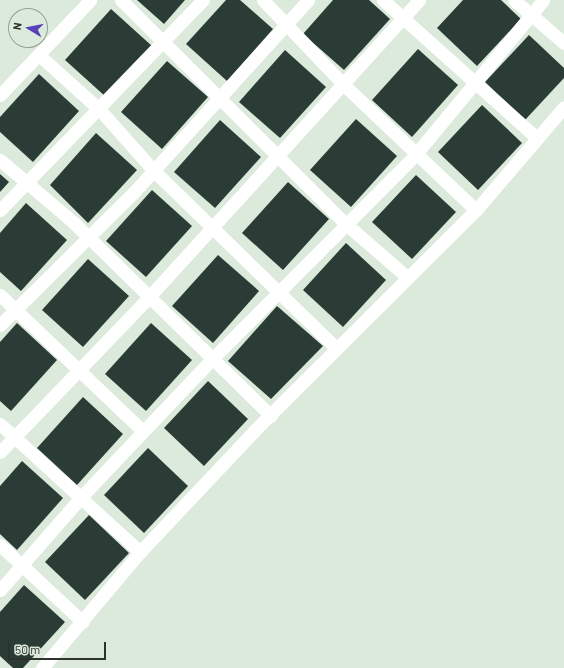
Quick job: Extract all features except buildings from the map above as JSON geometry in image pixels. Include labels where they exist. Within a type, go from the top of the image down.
[{"type":"street","points":[[0,95],[40,56],[90,0]]},
{"type":"street","points":[[121,0],[279,154],[346,224],[407,277]]},
{"type":"street","points":[[0,210],[166,43],[203,0]]},
{"type":"street","points":[[263,0],[285,25],[415,155],[476,210]]},
{"type":"street","points":[[0,325],[88,238],[153,170],[308,0]]},
{"type":"street","points":[[383,0],[404,16],[473,82],[537,138]]},
{"type":"street","points":[[0,452],[77,369],[148,298],[419,0]]},
{"type":"street","points":[[514,0],[564,43]]},
{"type":"street","points":[[0,590],[21,563],[143,431],[212,359],[415,155],[473,82],[543,0]]},
{"type":"street","points":[[40,56],[100,110],[153,170],[213,226],[278,294],[336,348]]},
{"type":"street","points":[[42,668],[83,622],[140,552],[336,348],[476,210],[564,107]]},
{"type":"street","points":[[0,160],[28,183],[88,238],[271,416]]},
{"type":"street","points":[[0,295],[143,431]]},
{"type":"street","points":[[0,424],[140,552]]},
{"type":"street","points":[[0,545],[83,622]]}]
